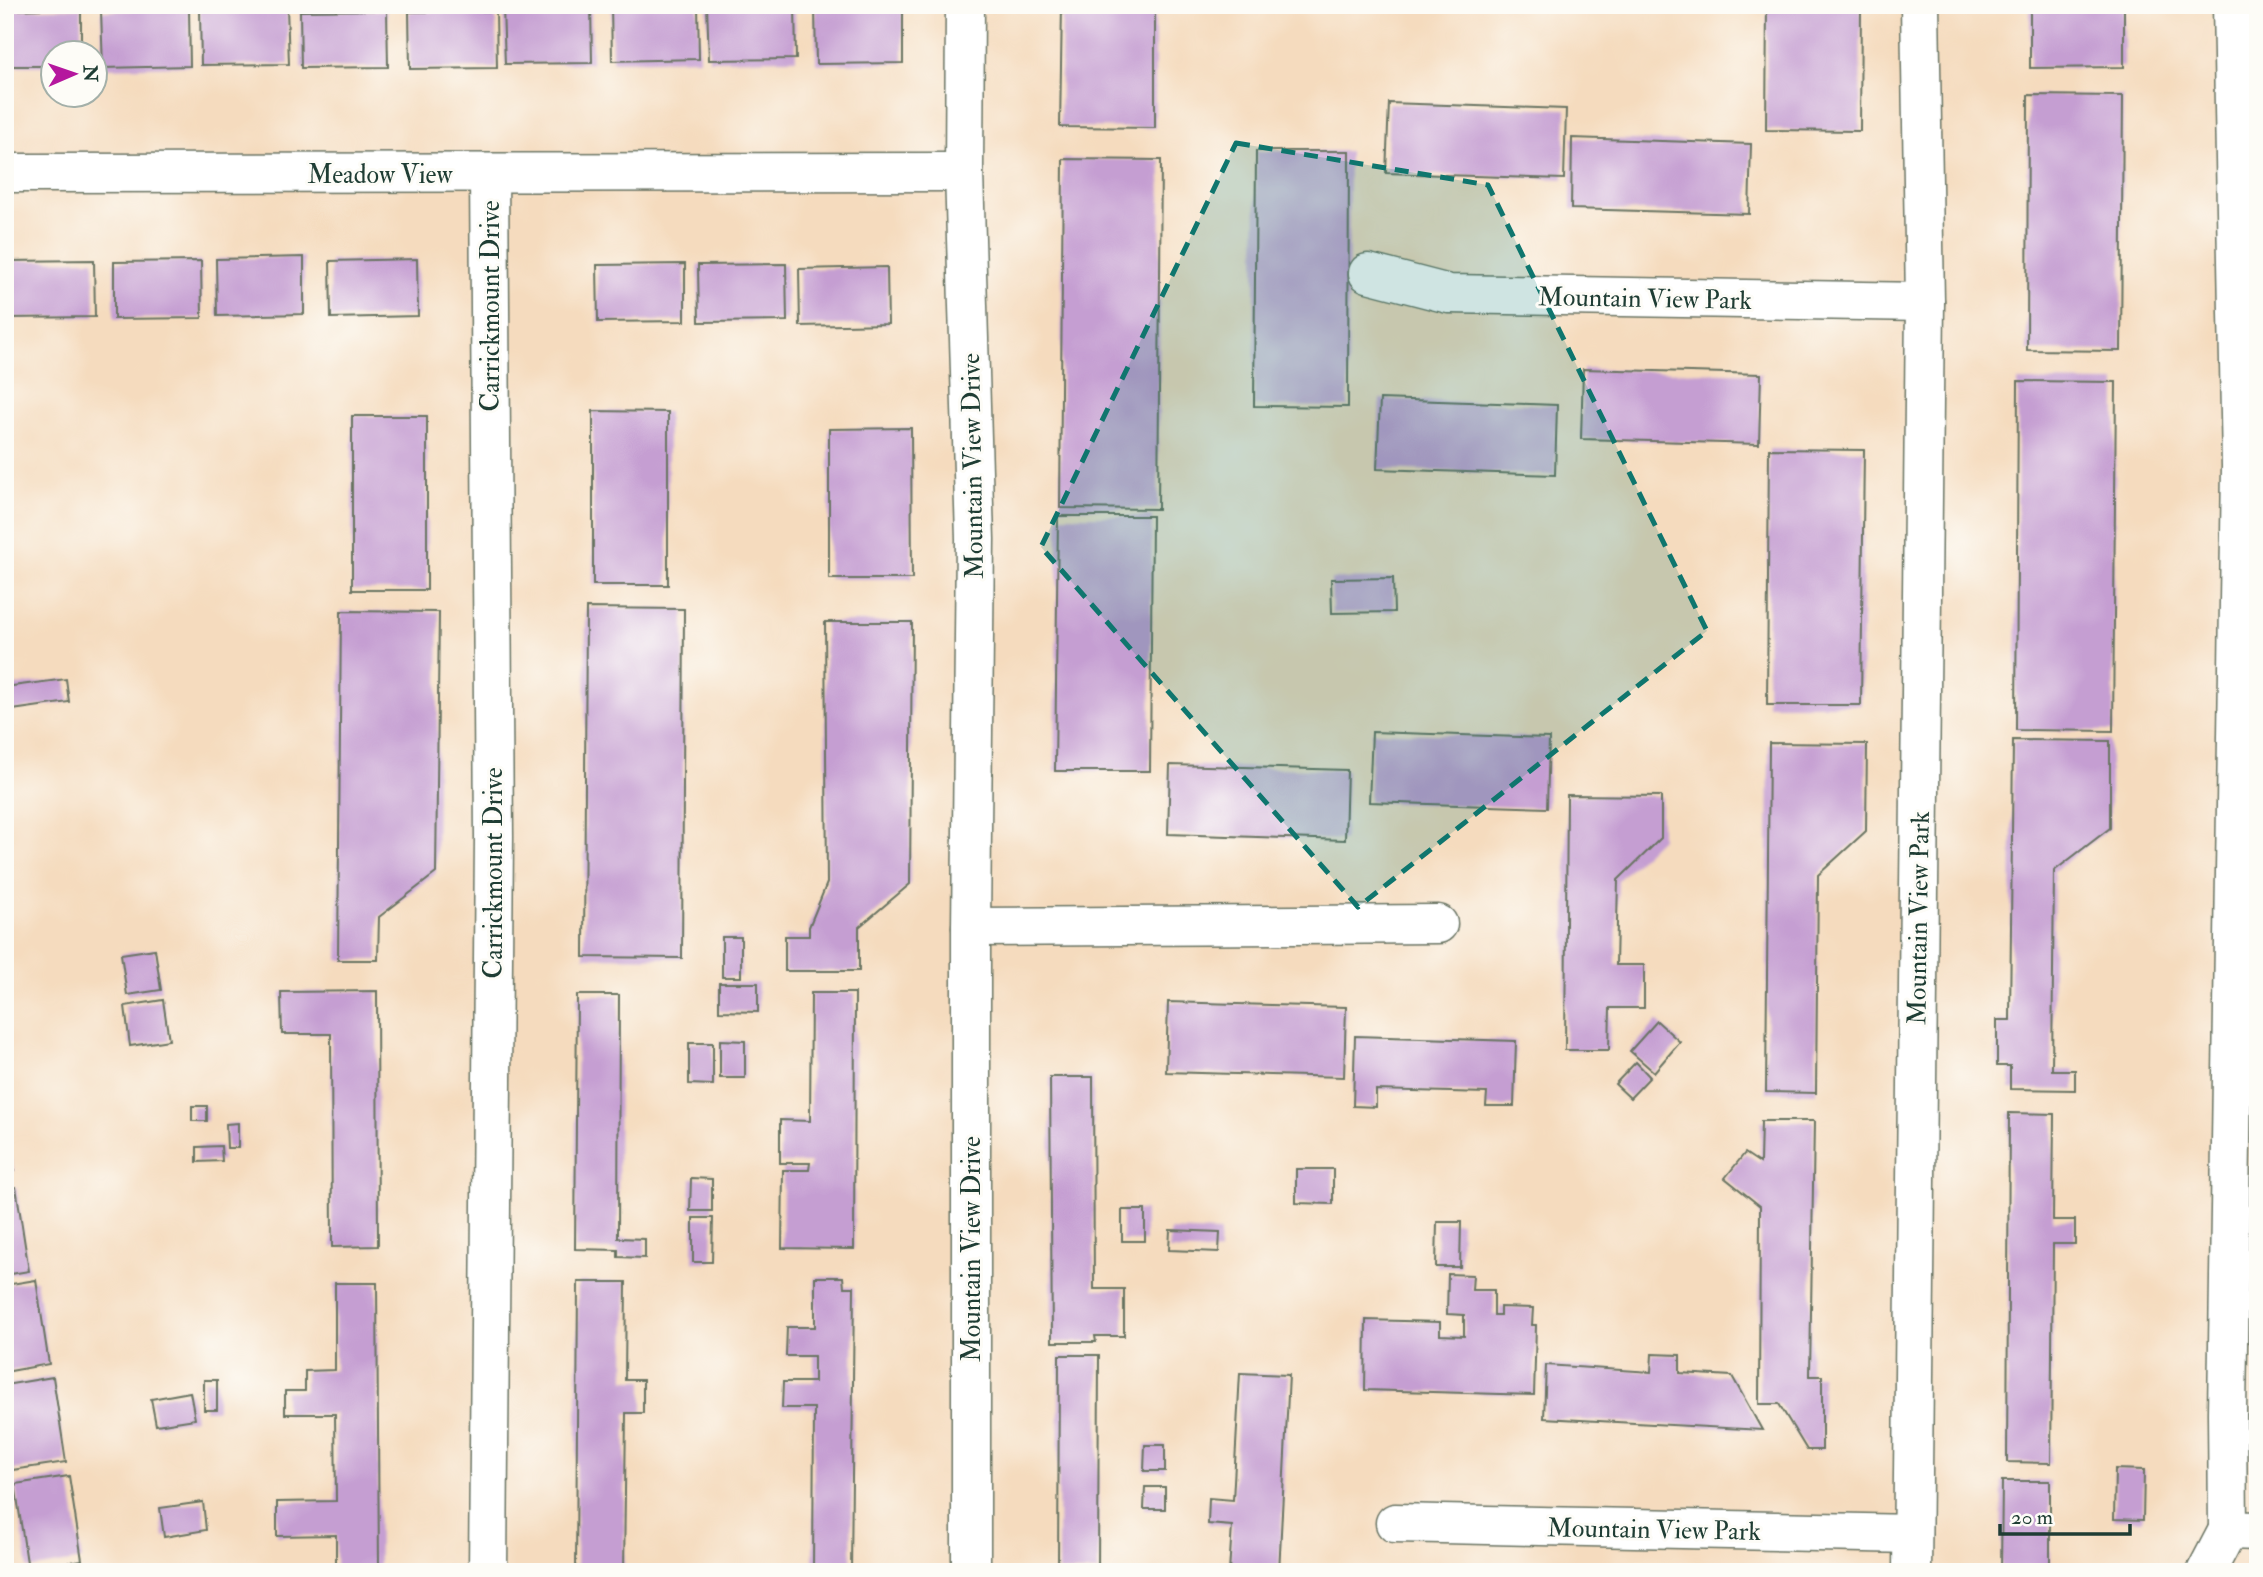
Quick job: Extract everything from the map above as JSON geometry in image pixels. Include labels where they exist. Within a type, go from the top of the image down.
[{"type":"street","name":"Mountain View Drive","points":[[965,5],[964,172],[975,539],[971,927],[971,1572]]},
{"type":"street","name":"Mountain View Park","points":[[1912,1572],[1925,302],[1920,5]]},
{"type":"street","points":[[2206,1572],[2243,1530],[2249,466],[2232,5]]},
{"type":"street","name":"Meadow View","points":[[5,173],[489,175],[964,172]]},
{"type":"street","name":"Carrickmount Drive","points":[[488,1572],[494,836],[489,175]]},
{"type":"street","name":"Mountain View Park","points":[[1368,274],[1449,294],[1925,302]]},
{"type":"street","points":[[971,927],[1438,924]]},
{"type":"street","name":"Mountain View Park","points":[[1395,1523],[1912,1534]]},
{"type":"highlighted area","points":[[1236,143],[1488,185],[1707,631],[1358,907],[1041,547]]},
{"type":"building","points":[[611,5],[698,5],[699,59],[612,61]]},
{"type":"building","points":[[707,5],[795,5],[796,59],[709,60]]},
{"type":"building","points":[[1062,5],[1155,5],[1155,128],[1060,127]]},
{"type":"building","points":[[1767,5],[1861,5],[1860,131],[1766,130]]},
{"type":"building","points":[[2030,5],[2124,5],[2124,67],[2030,68]]},
{"type":"building","points":[[591,6],[592,63],[505,64],[503,7]]},
{"type":"building","points":[[903,6],[903,63],[816,64],[815,7]]},
{"type":"building","points":[[287,7],[289,64],[201,65],[200,9]]},
{"type":"building","points":[[81,8],[81,38],[38,38],[38,66],[5,66],[5,10]]},
{"type":"building","points":[[189,9],[190,66],[108,68],[108,38],[102,38],[101,11]]},
{"type":"building","points":[[387,10],[388,67],[301,68],[300,11]]},
{"type":"building","points":[[496,11],[497,68],[410,69],[409,12]]},
{"type":"building","points":[[2028,95],[2123,96],[2121,351],[2027,350]]},
{"type":"building","points":[[1389,103],[1566,109],[1564,179],[1386,173]]},
{"type":"building","points":[[1572,138],[1751,144],[1749,214],[1571,209]]},
{"type":"building","points":[[1256,151],[1349,151],[1348,407],[1254,406]]},
{"type":"building","points":[[1063,159],[1161,160],[1158,509],[1060,508]]},
{"type":"building","points":[[304,257],[304,314],[217,316],[216,259]]},
{"type":"building","points":[[417,259],[418,316],[331,318],[330,261]]},
{"type":"building","points":[[94,260],[95,317],[7,318],[6,261]]},
{"type":"building","points":[[201,261],[202,318],[114,319],[114,262]]},
{"type":"building","points":[[685,264],[685,321],[598,322],[597,265]]},
{"type":"building","points":[[786,264],[787,321],[699,322],[698,265]]},
{"type":"building","points":[[887,267],[888,324],[800,326],[799,269]]},
{"type":"building","points":[[1583,369],[1761,374],[1759,444],[1581,439]]},
{"type":"building","points":[[2018,381],[2116,382],[2113,731],[2016,730]]},
{"type":"building","points":[[1380,399],[1557,405],[1555,475],[1377,469]]},
{"type":"building","points":[[593,411],[668,412],[668,585],[593,585]]},
{"type":"building","points":[[352,416],[427,416],[427,590],[352,590]]},
{"type":"building","points":[[911,428],[912,579],[829,579],[829,429]]},
{"type":"building","points":[[1769,449],[1864,450],[1861,705],[1767,705]]},
{"type":"building","points":[[1058,516],[1152,516],[1150,771],[1055,771]]},
{"type":"building","points":[[1393,578],[1394,612],[1332,613],[1331,579]]},
{"type":"building","points":[[586,608],[684,609],[682,958],[584,957]]},
{"type":"building","points":[[341,611],[439,612],[436,873],[379,917],[378,960],[338,960]]},
{"type":"building","points":[[825,622],[912,622],[910,884],[859,927],[859,971],[785,971],[785,936],[809,936],[809,927],[827,883]]},
{"type":"building","points":[[66,679],[69,702],[5,711],[5,687]]},
{"type":"building","points":[[1372,732],[1549,738],[1547,808],[1369,802]]},
{"type":"building","points":[[2013,740],[2110,741],[2110,828],[2054,871],[2052,1070],[2075,1070],[2075,1090],[2010,1089],[2010,1066],[1997,1066],[1997,1020],[2010,1020]]},
{"type":"building","points":[[1769,743],[1867,744],[1866,831],[1818,875],[1816,1093],[1766,1092]]},
{"type":"building","points":[[1170,765],[1347,770],[1345,840],[1168,834]]},
{"type":"building","points":[[1567,795],[1661,796],[1661,838],[1618,880],[1616,965],[1644,965],[1644,1008],[1610,1008],[1609,1050],[1565,1050]]},
{"type":"building","points":[[722,937],[741,937],[741,977],[722,977]]},
{"type":"building","points":[[155,949],[161,990],[127,995],[121,954]]},
{"type":"building","points":[[719,983],[758,983],[758,1012],[719,1011]]},
{"type":"building","points":[[377,991],[378,1246],[332,1247],[331,1034],[282,1034],[281,992]]},
{"type":"building","points":[[811,993],[855,993],[854,1249],[782,1248],[783,1170],[809,1170],[810,1163],[780,1163],[780,1120],[810,1121]]},
{"type":"building","points":[[577,995],[619,995],[618,1238],[645,1239],[645,1258],[618,1257],[618,1250],[575,1249]]},
{"type":"building","points":[[163,1000],[169,1040],[130,1046],[125,1006]]},
{"type":"building","points":[[1168,1002],[1346,1007],[1344,1077],[1166,1072]]},
{"type":"building","points":[[1657,1021],[1680,1042],[1654,1072],[1630,1051]]},
{"type":"building","points":[[1355,1036],[1516,1041],[1514,1106],[1486,1106],[1487,1093],[1376,1090],[1376,1107],[1353,1106]]},
{"type":"building","points":[[720,1040],[745,1041],[745,1078],[720,1078]]},
{"type":"building","points":[[689,1043],[713,1043],[713,1085],[689,1084]]},
{"type":"building","points":[[1636,1062],[1650,1077],[1630,1098],[1615,1084]]},
{"type":"building","points":[[1050,1077],[1093,1077],[1094,1289],[1124,1289],[1124,1336],[1095,1336],[1096,1342],[1052,1342]]},
{"type":"building","points":[[192,1106],[207,1106],[207,1121],[192,1121]]},
{"type":"building","points":[[2009,1113],[2054,1114],[2053,1220],[2075,1220],[2075,1244],[2053,1244],[2051,1463],[2007,1462]]},
{"type":"building","points":[[1761,1121],[1814,1121],[1810,1376],[1822,1376],[1822,1450],[1807,1450],[1779,1404],[1759,1404],[1760,1206],[1725,1178],[1745,1153],[1760,1163]]},
{"type":"building","points":[[238,1123],[238,1148],[227,1148],[226,1124]]},
{"type":"building","points":[[5,1130],[14,1171],[5,1172]]},
{"type":"building","points":[[221,1146],[222,1161],[197,1162],[197,1147]]},
{"type":"building","points":[[1296,1169],[1333,1169],[1333,1204],[1296,1203]]},
{"type":"building","points":[[691,1178],[712,1179],[712,1211],[690,1211]]},
{"type":"building","points":[[16,1187],[29,1271],[5,1275],[5,1188]]},
{"type":"building","points":[[1122,1210],[1145,1210],[1145,1241],[1122,1241]]},
{"type":"building","points":[[693,1218],[713,1218],[712,1262],[693,1262]]},
{"type":"building","points":[[1437,1222],[1461,1222],[1460,1267],[1436,1267]]},
{"type":"building","points":[[1170,1230],[1220,1232],[1219,1252],[1169,1250]]},
{"type":"building","points":[[1448,1274],[1473,1275],[1472,1290],[1494,1290],[1494,1315],[1500,1315],[1500,1307],[1533,1308],[1532,1325],[1536,1325],[1534,1395],[1365,1390],[1366,1320],[1440,1322],[1440,1335],[1464,1336],[1464,1315],[1447,1314]]},
{"type":"building","points":[[815,1277],[843,1277],[844,1287],[854,1287],[851,1572],[813,1572],[814,1408],[782,1408],[783,1382],[814,1382],[814,1356],[786,1356],[787,1327],[815,1327]]},
{"type":"building","points":[[36,1280],[49,1364],[5,1372],[5,1285]]},
{"type":"building","points":[[578,1282],[626,1282],[625,1380],[643,1380],[643,1413],[626,1413],[624,1572],[576,1572]]},
{"type":"building","points":[[335,1283],[377,1283],[379,1572],[336,1572],[336,1535],[277,1536],[277,1502],[336,1501],[335,1414],[285,1414],[285,1391],[305,1391],[305,1371],[335,1370]]},
{"type":"building","points":[[1652,1354],[1680,1355],[1680,1373],[1732,1376],[1762,1430],[1544,1418],[1546,1365],[1651,1372]]},
{"type":"building","points":[[1059,1355],[1099,1355],[1098,1572],[1058,1572]]},
{"type":"building","points":[[1240,1373],[1289,1375],[1279,1572],[1229,1572],[1232,1526],[1208,1524],[1209,1498],[1233,1500]]},
{"type":"building","points":[[53,1377],[66,1462],[12,1470],[5,1432],[5,1385]]},
{"type":"building","points":[[204,1380],[217,1380],[217,1410],[204,1410]]},
{"type":"building","points":[[190,1392],[195,1419],[156,1425],[151,1399]]},
{"type":"building","points":[[1145,1445],[1165,1445],[1165,1471],[1144,1471]]},
{"type":"building","points":[[2115,1469],[2144,1470],[2143,1520],[2114,1519]]},
{"type":"building","points":[[69,1476],[82,1560],[28,1569],[15,1484]]},
{"type":"building","points":[[2002,1481],[2050,1481],[2050,1572],[2001,1572]]},
{"type":"building","points":[[1145,1487],[1165,1487],[1165,1509],[1144,1509]]},
{"type":"building","points":[[203,1502],[206,1530],[164,1537],[160,1508]]}]
